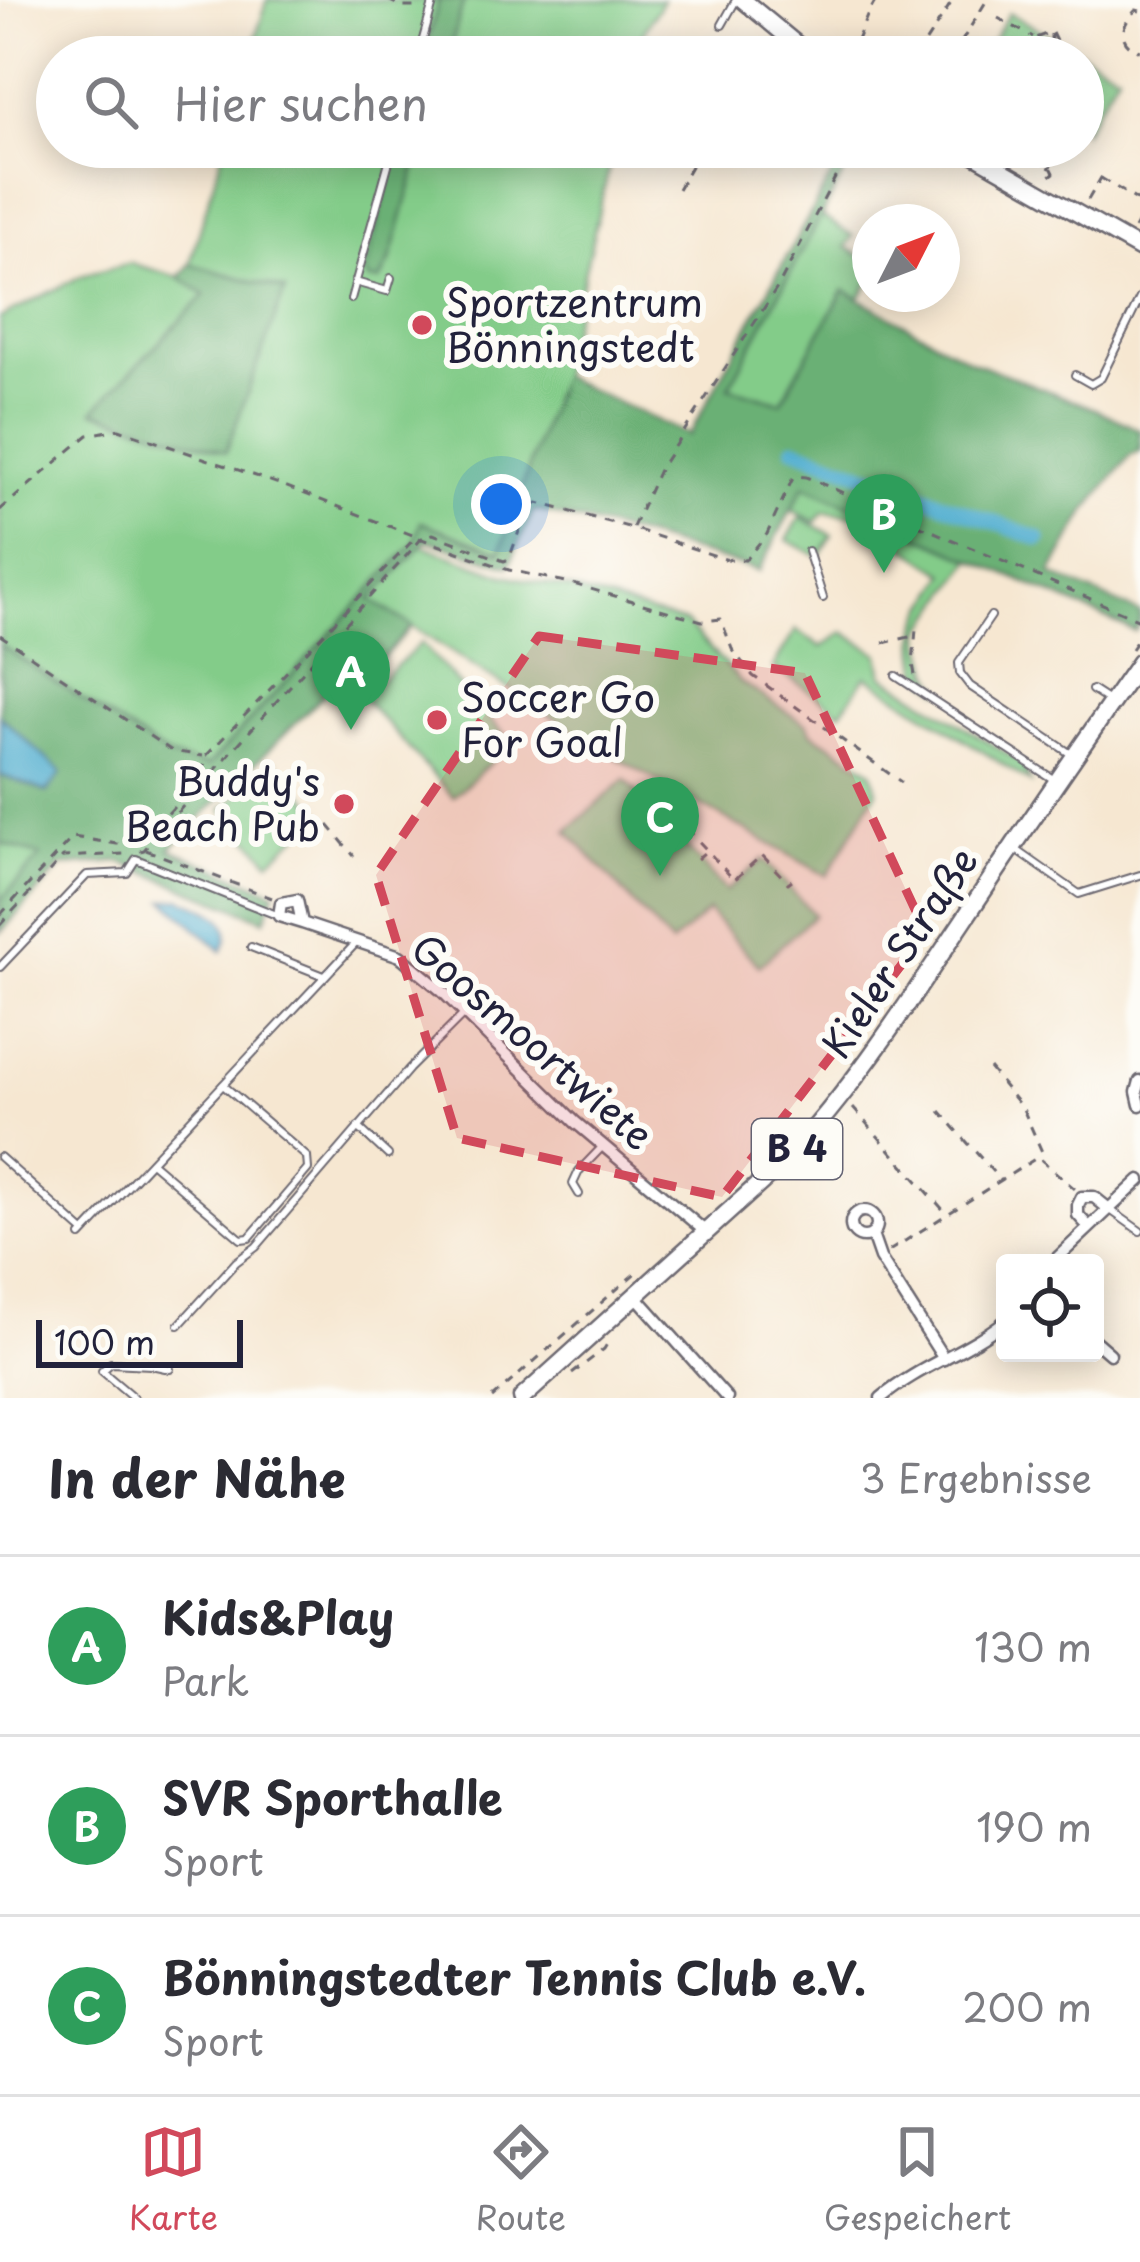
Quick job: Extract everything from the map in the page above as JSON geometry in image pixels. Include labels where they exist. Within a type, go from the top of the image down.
[{"type":"main road","points":[[740,0],[785,36]]},
{"type":"main road","points":[[998,168],[1140,249]]},
{"type":"main road","name":"Kieler Straße","points":[[522,1398],[788,1158],[834,1108],[1112,703],[1131,662]]},
{"type":"street","name":"Goosmoortwiete","points":[[302,923],[297,900],[280,909],[302,923],[400,956],[574,1122],[706,1232]]},
{"type":"street","points":[[1140,1081],[1140,1105]]},
{"type":"street","points":[[1061,1254],[1140,1180]]},
{"type":"street","points":[[1088,1226],[1078,1216],[1079,1201],[1094,1197],[1109,1209]]},
{"type":"street","points":[[872,1235],[880,1258],[944,1359]]},
{"type":"street","points":[[636,1296],[727,1398]]},
{"type":"street","points":[[881,1398],[906,1378],[996,1327]]},
{"type":"street","points":[[1104,1349],[1110,1354]]},
{"type":"lane","points":[[722,25],[740,0]]},
{"type":"lane","points":[[424,36],[433,1]]},
{"type":"lane","points":[[351,299],[387,168]]},
{"type":"lane","points":[[356,282],[387,291],[391,278]]},
{"type":"lane","points":[[1075,375],[1091,384],[1101,378],[1140,298]]},
{"type":"lane","points":[[808,551],[823,598]]},
{"type":"lane","points":[[991,616],[959,663],[960,674],[970,686],[1074,756]]},
{"type":"lane","points":[[896,676],[1056,781]]},
{"type":"lane","points":[[1092,690],[1112,703]]},
{"type":"lane","points":[[1012,847],[1079,894],[1140,875]]},
{"type":"lane","points":[[0,967],[87,874],[127,873],[136,859],[280,909]]},
{"type":"lane","points":[[0,1157],[83,1234],[357,942]]},
{"type":"lane","points":[[251,946],[325,976]]},
{"type":"lane","points":[[179,1325],[236,1262],[256,1247],[409,1069],[464,1014]]},
{"type":"lane","points":[[151,1162],[241,1239],[249,1238],[308,1169],[307,1157],[223,1085]]},
{"type":"lane","points":[[358,1127],[388,1155]]},
{"type":"lane","points":[[579,1194],[573,1184],[579,1171],[603,1146]]},
{"type":"lane","points":[[1109,1209],[1140,1232]]},
{"type":"lane","points":[[134,1398],[102,1371],[110,1363],[170,1370]]},
{"type":"path","points":[[388,0],[403,7],[422,7],[433,1]]},
{"type":"path","points":[[858,36],[877,0]]},
{"type":"path","points":[[930,36],[953,0]]},
{"type":"path","points":[[965,36],[987,0]]},
{"type":"path","points":[[1140,10],[1123,26],[1128,46],[1140,51]]},
{"type":"path","points":[[998,18],[1031,36]]},
{"type":"path","points":[[1040,36],[1051,32]]},
{"type":"path","points":[[1051,32],[1053,36]]},
{"type":"path","points":[[678,189],[690,168]]},
{"type":"path","points":[[632,529],[659,470],[778,285],[840,168]]},
{"type":"path","points":[[1087,202],[1102,177],[1140,202]]},
{"type":"path","points":[[1133,230],[1140,218]]},
{"type":"path","points":[[0,510],[88,435],[119,429],[509,570],[702,621],[721,619],[733,649],[753,676],[901,782]]},
{"type":"path","points":[[0,915],[73,837],[141,844],[204,773],[205,757],[419,537],[433,534],[509,560],[527,509],[538,503],[725,559],[745,560],[767,534],[792,480],[806,476],[1140,620]]},
{"type":"path","points":[[144,850],[419,537]]},
{"type":"path","points":[[883,643],[916,632],[915,674]]},
{"type":"path","points":[[0,635],[172,751],[205,757]]},
{"type":"path","points":[[1131,662],[1140,636]]},
{"type":"path","points":[[328,825],[354,856]]},
{"type":"path","points":[[674,834],[684,825],[734,880],[762,856],[788,884],[792,880]]},
{"type":"path","points":[[0,925],[63,857],[144,850],[254,890],[280,909]]},
{"type":"path","points":[[698,859],[707,851]]},
{"type":"path","points":[[880,1258],[1043,1154],[1023,1109],[989,1068]]},
{"type":"path","points":[[940,1112],[1001,1181]]},
{"type":"path","points":[[859,1114],[947,1215]]},
{"type":"path","points":[[1038,1157],[1086,1198]]},
{"type":"path","points":[[492,1398],[639,1270]]},
{"type":"highlighted area","points":[[539,636],[805,673],[926,933],[722,1197],[457,1138],[376,875]]},
{"type":"green space","points":[[267,0],[663,0],[641,36],[256,36]]},
{"type":"green space","points":[[439,0],[464,0],[454,36],[429,36]]},
{"type":"green space","points":[[1009,13],[1051,36],[995,36]]},
{"type":"green space","points":[[1104,65],[1118,73],[1104,97]]},
{"type":"green space","points":[[218,168],[609,168],[560,376],[500,553],[421,523],[414,543],[208,766],[170,758],[0,645],[0,318],[81,276],[130,263],[179,277],[206,294],[285,290],[190,264]]},
{"type":"green space","points":[[392,168],[416,168],[390,261],[380,281],[369,280],[364,273]]},
{"type":"green space","points":[[835,168],[847,168],[729,387],[781,402],[844,290],[852,294],[852,312],[883,312],[971,361],[1140,430],[1140,451],[1130,456],[1087,510],[1051,574],[1140,613],[1140,621],[1135,631],[804,486],[759,571],[534,510],[509,566],[427,540],[371,600],[412,626],[369,673],[352,666],[170,849],[275,892],[265,920],[120,862],[62,866],[0,933],[0,901],[41,856],[0,843],[0,775],[46,792],[0,716],[0,645],[170,757],[208,766],[414,543],[421,522],[500,552],[560,376],[689,435]]},
{"type":"green space","points":[[821,216],[852,235],[846,247],[852,251],[852,294],[844,290],[781,402],[728,387]]},
{"type":"green space","points":[[190,264],[285,290],[226,452],[93,411],[205,295],[179,277]]},
{"type":"green space","points":[[803,485],[972,559],[921,633],[942,692],[921,675],[916,644],[920,621],[946,574],[857,516],[824,512],[816,522],[791,510]]},
{"type":"green space","points":[[800,517],[832,535],[819,557],[787,540]]},
{"type":"green space","points":[[422,545],[504,575],[686,623],[742,683],[872,771],[877,791],[827,876],[617,758],[370,600]]},
{"type":"green space","points":[[796,630],[822,647],[844,632],[879,654],[883,675],[1023,764],[1030,782],[866,676],[841,712],[773,667]]},
{"type":"green space","name":"Soccer Go For Goal","points":[[421,643],[512,743],[453,797],[362,697]]},
{"type":"green space","points":[[275,762],[322,814],[270,861],[222,809]]},
{"type":"green space","points":[[625,779],[726,891],[763,859],[814,915],[759,966],[708,911],[671,944],[567,831]]},
{"type":"green space","points":[[0,842],[42,855],[0,901]]},
{"type":"water","points":[[0,716],[62,773],[47,792],[0,775]]},
{"type":"water","points":[[181,898],[224,923],[227,940],[222,951],[165,900]]},
{"type":"waterway","points":[[794,448],[1039,539]]},
{"type":"place","name":"Sportzentrum Bönningstedt","points":[[422,325]]},
{"type":"place","name":"SVR Sporthalle","points":[[884,573]]},
{"type":"place","name":"Soccer Go For Goal","points":[[437,720]]},
{"type":"place","name":"Kids&Play","points":[[351,730]]},
{"type":"place","name":"Buddy's Beach Pub","points":[[344,804]]},
{"type":"place","name":"Bönningstedter Tennis Club e.V.","points":[[660,876]]}]
